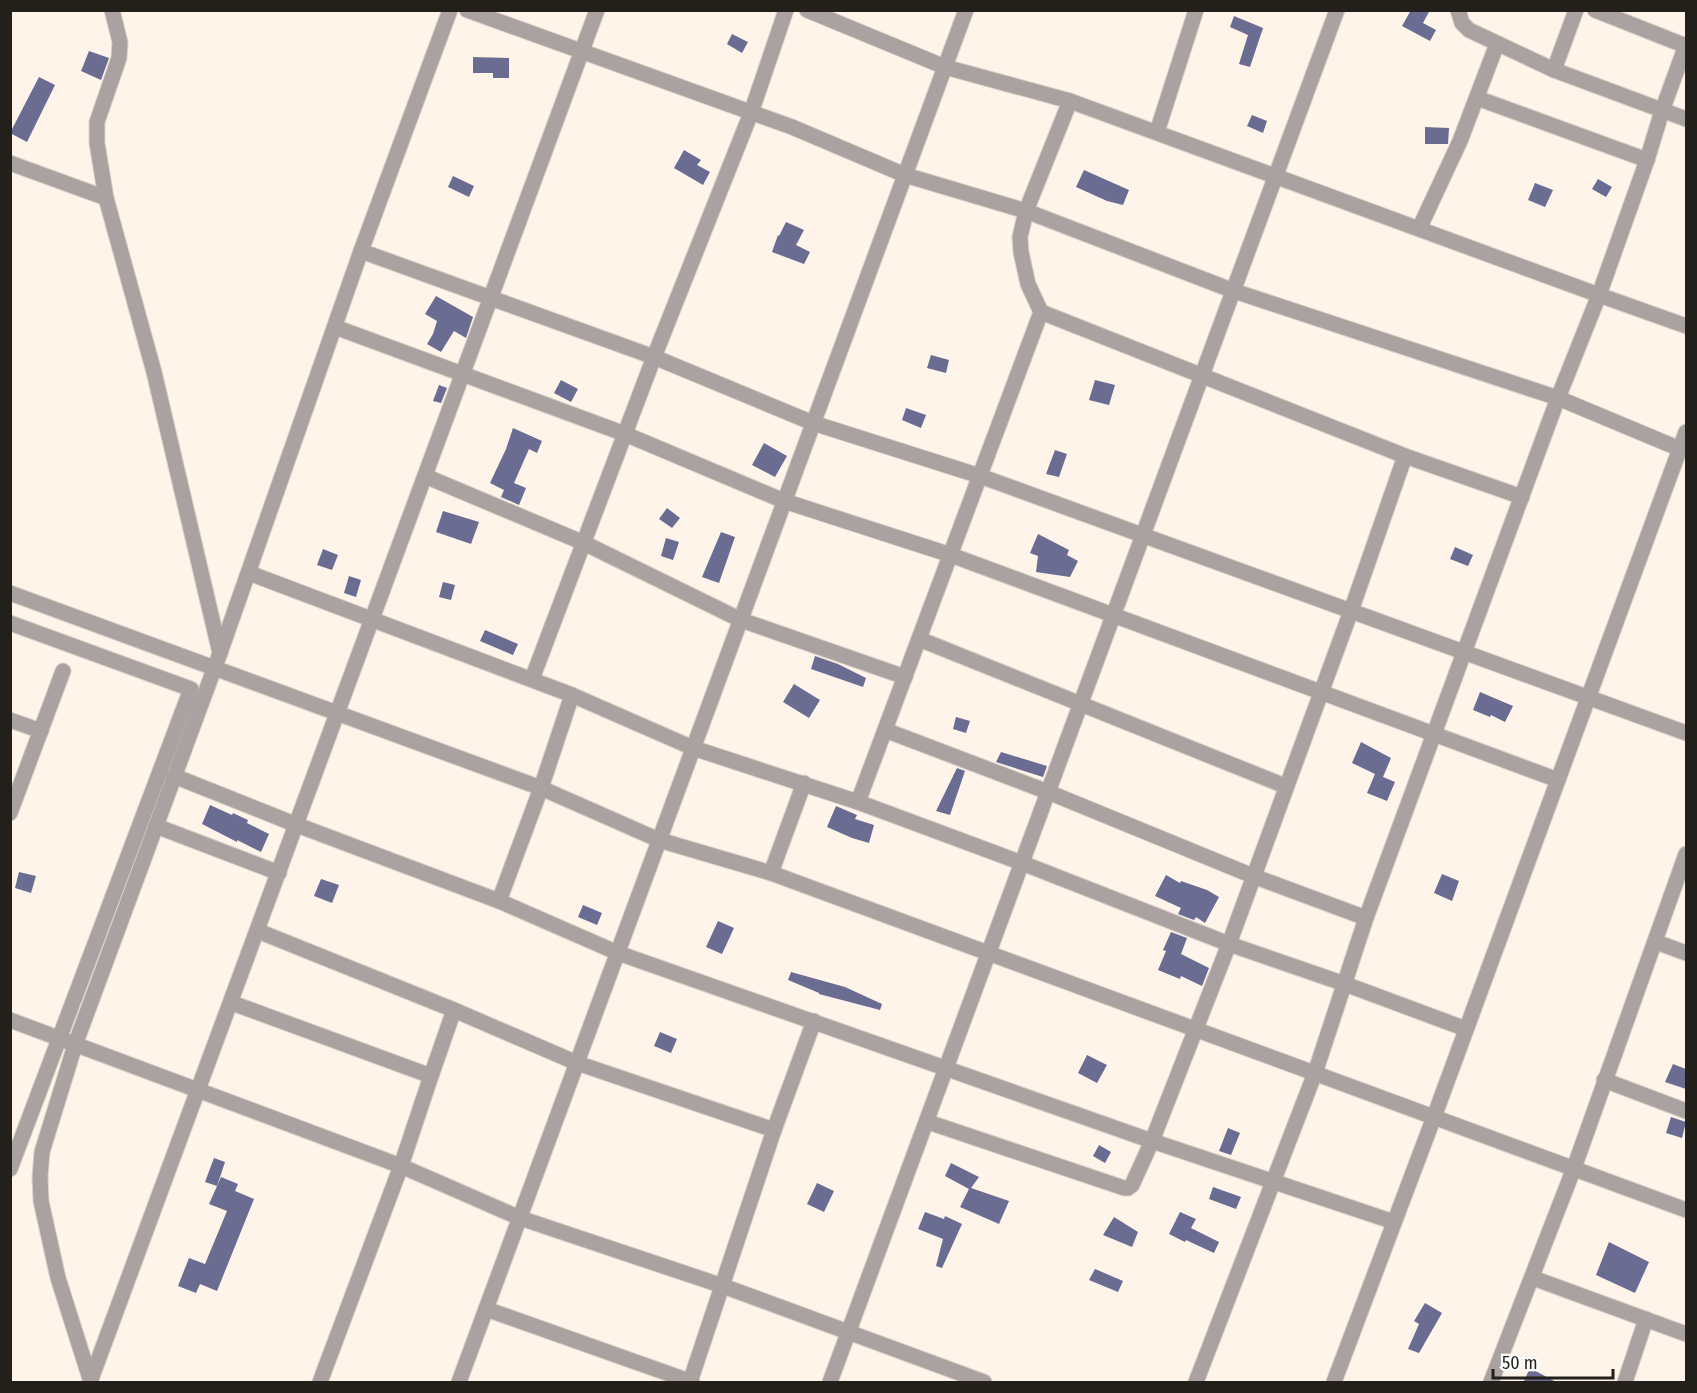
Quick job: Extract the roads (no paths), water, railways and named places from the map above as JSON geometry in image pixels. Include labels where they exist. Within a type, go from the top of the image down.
[{"type":"street","points":[[112,10],[120,42],[119,58],[97,122],[96,133],[106,198],[154,372],[220,653]]},
{"type":"street","points":[[91,1382],[58,1278],[41,1201],[42,1152],[75,1045],[249,573],[361,251],[450,10]]},
{"type":"street","points":[[467,10],[792,127],[905,175],[1026,211],[1234,291],[1558,398],[1680,449]]},
{"type":"street","points":[[91,1382],[597,10]]},
{"type":"street","points":[[532,680],[654,357],[751,113],[786,10]]},
{"type":"street","points":[[807,10],[945,67],[1070,101],[1686,326]]},
{"type":"street","points":[[459,1383],[966,10]]},
{"type":"street","points":[[1157,132],[1196,10]]},
{"type":"street","points":[[830,1383],[1337,10]]},
{"type":"street","points":[[1458,10],[1462,23],[1469,30],[1497,44],[1554,70],[1686,119]]},
{"type":"street","points":[[1554,70],[1576,10]]},
{"type":"street","points":[[1196,1383],[1315,1073],[1366,918],[1558,398],[1599,296],[1686,45],[1595,10]]},
{"type":"street","points":[[1419,229],[1460,141],[1497,44]]},
{"type":"street","points":[[1477,98],[1647,160]]},
{"type":"street","points":[[1070,101],[1026,211],[1020,237],[1028,284],[1041,312],[1405,456],[1522,497]]},
{"type":"street","points":[[10,164],[106,198]]},
{"type":"street","points":[[361,251],[654,357],[813,423],[980,476],[1686,733]]},
{"type":"street","points":[[858,802],[1041,312]]},
{"type":"street","points":[[334,327],[625,435],[784,501],[951,555],[1558,780]]},
{"type":"street","points":[[1334,1383],[1686,432]]},
{"type":"street","points":[[928,1122],[1124,1188],[1132,1185],[1152,1141],[1229,944],[1405,456]]},
{"type":"street","points":[[425,476],[584,543],[741,620],[905,676]]},
{"type":"street","points":[[249,573],[572,695],[693,748],[858,802],[1229,944],[1466,1029]]},
{"type":"street","points":[[10,593],[541,788],[659,840],[771,873],[1686,1208]]},
{"type":"street","points":[[10,623],[191,689],[10,1169]]},
{"type":"street","points":[[919,639],[1285,786]]},
{"type":"street","points":[[10,813],[63,671]]},
{"type":"street","points":[[499,901],[541,788],[572,695]]},
{"type":"street","points":[[10,720],[41,731]]},
{"type":"street","points":[[885,730],[1048,792],[1253,876],[1366,918]]},
{"type":"street","points":[[174,776],[499,901],[618,953],[1152,1141],[1394,1222]]},
{"type":"street","points":[[771,873],[804,783]]},
{"type":"street","points":[[156,826],[279,873]]},
{"type":"street","points":[[1491,1383],[1574,1168],[1686,854]]},
{"type":"street","points":[[258,931],[454,1010],[577,1064],[774,1130]]},
{"type":"street","points":[[1656,942],[1686,953]]},
{"type":"street","points":[[232,1003],[431,1076]]},
{"type":"street","points":[[320,1383],[401,1166],[454,1010]]},
{"type":"street","points":[[10,1020],[401,1166],[520,1218],[723,1286],[984,1383]]},
{"type":"street","points":[[486,1309],[691,1382],[774,1130],[814,1022]]},
{"type":"street","points":[[1605,1080],[1686,1111]]},
{"type":"street","points":[[1533,1278],[1686,1334]]},
{"type":"street","points":[[1625,1383],[1646,1319]]}]
